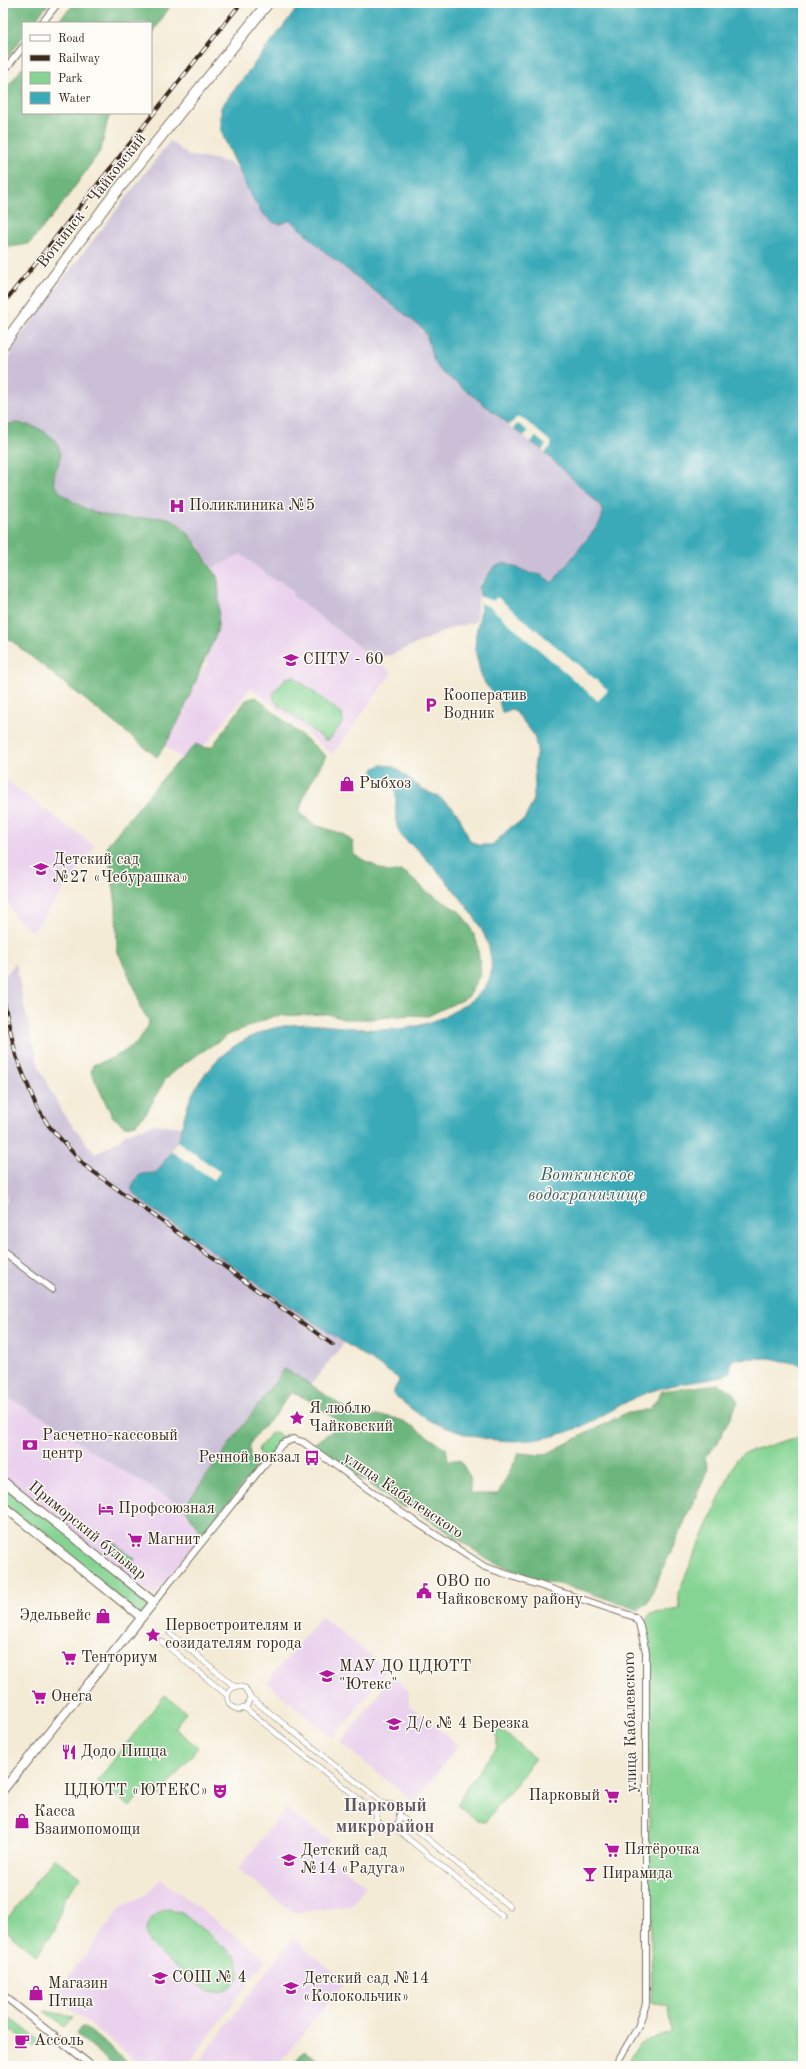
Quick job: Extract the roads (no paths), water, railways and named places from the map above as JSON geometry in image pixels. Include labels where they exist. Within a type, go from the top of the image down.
[{"type":"main road","name":"Воткинск - Чайковский","points":[[3,345],[109,201],[268,3]]},
{"type":"street","points":[[43,22],[58,3]]},
{"type":"street","points":[[3,72],[22,48]]},
{"type":"street","points":[[3,1252],[52,1289]]},
{"type":"street","name":"улица Кабалевского","points":[[154,1602],[262,1466],[282,1444],[293,1439],[303,1442],[399,1511],[485,1567],[635,1617],[639,1623],[646,1652],[646,2004],[638,2027],[615,2066]]},
{"type":"street","name":"Приморский бульвар","points":[[3,1481],[154,1602]]},
{"type":"street","name":"Приморский бульвар","points":[[3,1506],[141,1617]]},
{"type":"street","points":[[3,1790],[154,1602]]},
{"type":"street","points":[[170,1633],[235,1687],[245,1688],[250,1697],[384,1804],[393,1805],[397,1809],[399,1815],[398,1821],[393,1826],[385,1827],[376,1819],[376,1813],[384,1804]]},
{"type":"street","points":[[161,1641],[227,1695]]},
{"type":"street","points":[[235,1687],[230,1690],[227,1695],[227,1701],[231,1706],[239,1710],[245,1708],[249,1703],[250,1697]]},
{"type":"street","points":[[245,1708],[376,1813]]},
{"type":"street","points":[[399,1815],[510,1907]]},
{"type":"street","points":[[393,1826],[503,1916]]},
{"type":"street","points":[[3,1995],[92,2066]]},
{"type":"water","name":"Воткинское водохранилище","points":[[301,3],[803,3],[803,1365],[769,1358],[734,1359],[731,1363],[730,1372],[721,1377],[678,1384],[643,1394],[582,1426],[544,1438],[524,1441],[485,1439],[447,1428],[425,1418],[394,1395],[394,1390],[399,1381],[398,1378],[292,1308],[147,1205],[132,1191],[132,1187],[138,1176],[154,1173],[160,1168],[178,1140],[191,1097],[200,1082],[213,1064],[238,1044],[257,1034],[271,1029],[298,1024],[380,1030],[406,1028],[419,1025],[431,1022],[455,1011],[475,997],[486,986],[491,973],[491,958],[489,948],[478,923],[470,910],[450,886],[419,851],[401,835],[396,822],[396,792],[388,783],[375,778],[373,769],[381,765],[393,766],[422,789],[439,797],[453,808],[459,816],[470,841],[478,845],[492,845],[511,827],[524,820],[532,804],[535,786],[534,767],[537,749],[534,735],[515,711],[511,709],[504,713],[502,712],[498,698],[486,685],[481,675],[475,650],[476,633],[481,610],[479,587],[494,567],[505,563],[530,573],[542,575],[553,582],[598,525],[602,517],[602,511],[598,503],[542,450],[439,369],[433,359],[427,336],[422,328],[325,252],[291,220],[280,224],[274,223],[262,213],[249,192],[223,136],[221,127],[221,107]]},
{"type":"railway","points":[[3,304],[241,3]]},
{"type":"railway","points":[[3,998],[16,1056],[37,1108],[49,1126],[84,1165],[333,1345]]},
{"type":"place","name":"Поликлиника №5","points":[[177,506]]},
{"type":"place","name":"СПТУ - 60","points":[[291,660]]},
{"type":"place","name":"Кооператив Водник","points":[[431,705]]},
{"type":"place","name":"Рыбхоз","points":[[347,784]]},
{"type":"place","name":"Детский сад №27 «Чебурашка»","points":[[41,869]]},
{"type":"place","name":"Я люблю Чайковский","points":[[297,1418]]},
{"type":"place","name":"Расчетно-кассовый центр","points":[[30,1445]]},
{"type":"place","name":"Речной вокзал","points":[[312,1458]]},
{"type":"place","name":"Профсоюзная","points":[[106,1509]]},
{"type":"place","name":"Магнит","points":[[135,1540]]},
{"type":"place","name":"ОВО по Чайковскому району","points":[[424,1591]]},
{"type":"place","name":"Эдельвейс","points":[[103,1616]]},
{"type":"place","name":"Первостроителям и созидателям города","points":[[153,1635]]},
{"type":"place","name":"Тенториум","points":[[69,1658]]},
{"type":"place","name":"МАУ ДО ЦДЮТТ \"Ютекс\"","points":[[327,1676]]},
{"type":"place","name":"Онега","points":[[39,1697]]},
{"type":"place","name":"Д/с № 4 Березка","points":[[394,1724]]},
{"type":"place","name":"Додо Пицца","points":[[69,1752]]},
{"type":"place","name":"ЦДЮТТ «ЮТЕКС»","points":[[220,1791]]},
{"type":"place","name":"Парковый","points":[[612,1796]]},
{"type":"place","name":"Касса Взаимопомощи","points":[[22,1821]]},
{"type":"place","name":"Пятёрочка","points":[[612,1850]]},
{"type":"place","name":"Детский сад №14 «Радуга»","points":[[289,1860]]},
{"type":"place","name":"Пирамида","points":[[590,1874]]},
{"type":"place","name":"СОШ № 4","points":[[160,1978]]},
{"type":"place","name":"Детский сад №14 «Колокольчик»","points":[[291,1988]]},
{"type":"place","name":"Магазин Птица","points":[[36,1993]]},
{"type":"place","name":"Ассоль","points":[[22,2041]]},
{"type":"district","name":"Парковый микрорайон","points":[[385,1816]]}]
